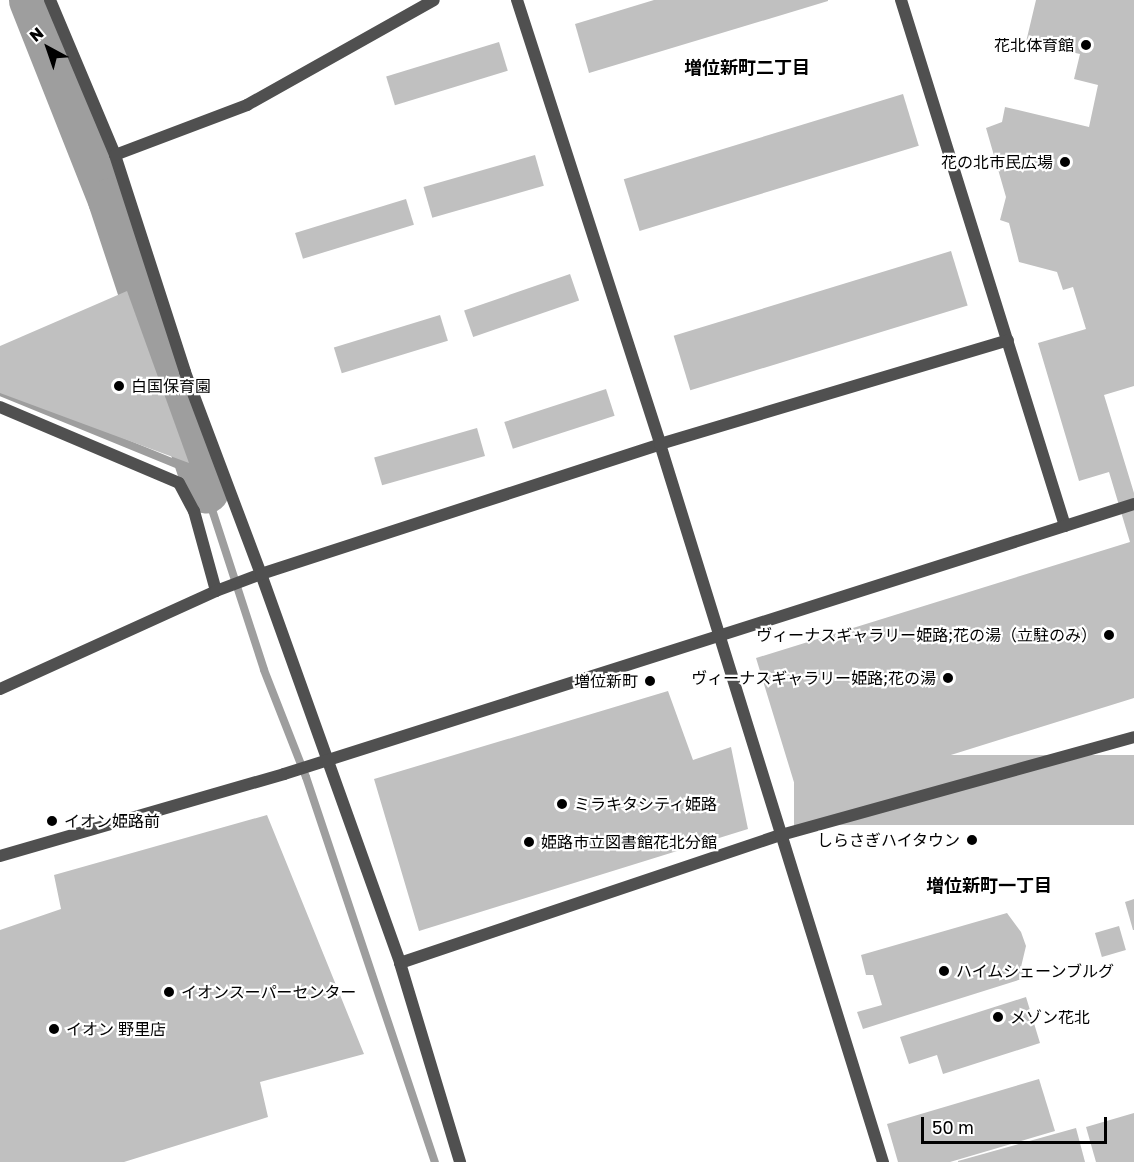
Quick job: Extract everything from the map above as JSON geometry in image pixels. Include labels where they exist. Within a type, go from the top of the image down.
[{"type":"street","points":[[50,0],[115,154],[185,372],[261,574],[400,963],[460,1162]]},
{"type":"street","points":[[115,154],[247,105],[434,0]]},
{"type":"street","points":[[517,0],[660,444],[883,1162]]},
{"type":"street","points":[[901,0],[1065,526]]},
{"type":"street","points":[[0,690],[216,591],[261,574],[660,444],[1008,340]]},
{"type":"street","points":[[0,407],[179,483],[194,511],[216,591]]},
{"type":"street","points":[[0,856],[284,774],[1134,504]]},
{"type":"street","points":[[400,963],[781,835],[1134,737]]},
{"type":"building","points":[[654,0],[828,1],[589,73],[575,24]]},
{"type":"building","points":[[1036,0],[1134,0],[1134,386],[1104,395],[1134,493],[1134,698],[800,802],[756,658],[1130,542],[1109,472],[1079,481],[1038,343],[1086,329],[1073,287],[1063,290],[1057,272],[1019,262],[1009,223],[1000,220],[1006,197],[986,128],[1002,122],[1005,107],[1089,127],[1098,85],[1074,79],[1080,54],[1026,42]]},
{"type":"building","points":[[499,42],[508,71],[395,105],[386,76]]},
{"type":"building","points":[[903,94],[919,146],[640,231],[624,179]]},
{"type":"building","points":[[535,155],[544,186],[432,218],[423,187]]},
{"type":"building","points":[[406,199],[414,225],[303,259],[295,233]]},
{"type":"building","points":[[951,251],[968,306],[690,390],[674,336]]},
{"type":"building","points":[[570,274],[579,300],[473,337],[464,310]]},
{"type":"building","points":[[127,291],[189,463],[0,393],[0,346]]},
{"type":"building","points":[[440,315],[448,341],[342,373],[334,347]]},
{"type":"building","points":[[606,389],[615,416],[513,449],[504,422]]},
{"type":"building","points":[[477,428],[485,456],[382,485],[374,457]]},
{"type":"building","name":"ミラキタシティ姫路","points":[[668,691],[693,760],[731,747],[748,829],[419,931],[374,779]]},
{"type":"building","points":[[794,755],[1134,755],[1134,825],[794,825]]},
{"type":"building","name":"イオンスーパーセンター","points":[[267,815],[364,1054],[260,1082],[268,1117],[124,1162],[0,1162],[0,930],[61,909],[54,875]]},
{"type":"building","points":[[1134,899],[1134,930],[1133,930],[1125,902]]},
{"type":"building","name":"ハイムシェーンブルグ","points":[[1007,913],[1021,932],[1026,946],[1021,967],[1025,978],[863,1029],[857,1012],[882,1005],[873,975],[866,975],[861,955]]},
{"type":"building","points":[[1119,926],[1126,950],[1102,957],[1095,933]]},
{"type":"building","name":"メゾン花北","points":[[1026,997],[1040,1043],[943,1074],[937,1055],[909,1064],[900,1037]]},
{"type":"building","points":[[1039,1079],[1055,1131],[950,1162],[898,1162],[887,1124]]},
{"type":"building","points":[[1134,1113],[1134,1162],[1096,1162],[1086,1127]]},
{"type":"building","points":[[1076,1128],[1085,1162],[958,1162],[958,1161]]},
{"type":"waterway","points":[[31,0],[110,200],[206,491]]},
{"type":"waterway","points":[[0,392],[186,468],[206,491],[264,670],[306,777],[435,1162]]},
{"type":"place","name":"花北体育館","points":[[1086,45]]},
{"type":"place","name":"花の北市民広場","points":[[1065,162]]},
{"type":"place","name":"白国保育園","points":[[119,386]]},
{"type":"place","name":"ヴィーナスギャラリー姫路;花の湯（立駐のみ）","points":[[1109,635]]},
{"type":"place","name":"ヴィーナスギャラリー姫路;花の湯","points":[[948,678]]},
{"type":"place","name":"増位新町","points":[[650,681]]},
{"type":"place","name":"ミラキタシティ姫路","points":[[562,804]]},
{"type":"place","name":"イオン姫路前","points":[[52,821]]},
{"type":"place","name":"しらさぎハイタウン","points":[[972,840]]},
{"type":"place","name":"姫路市立図書館花北分館","points":[[529,842]]},
{"type":"place","name":"ハイムシェーンブルグ","points":[[944,971]]},
{"type":"place","name":"イオンスーパーセンター","points":[[169,992]]},
{"type":"place","name":"メゾン花北","points":[[998,1017]]},
{"type":"place","name":"イオン 野里店","points":[[54,1029]]},
{"type":"district","name":"増位新町二丁目","points":[[747,67]]},
{"type":"district","name":"増位新町一丁目","points":[[989,885]]}]
